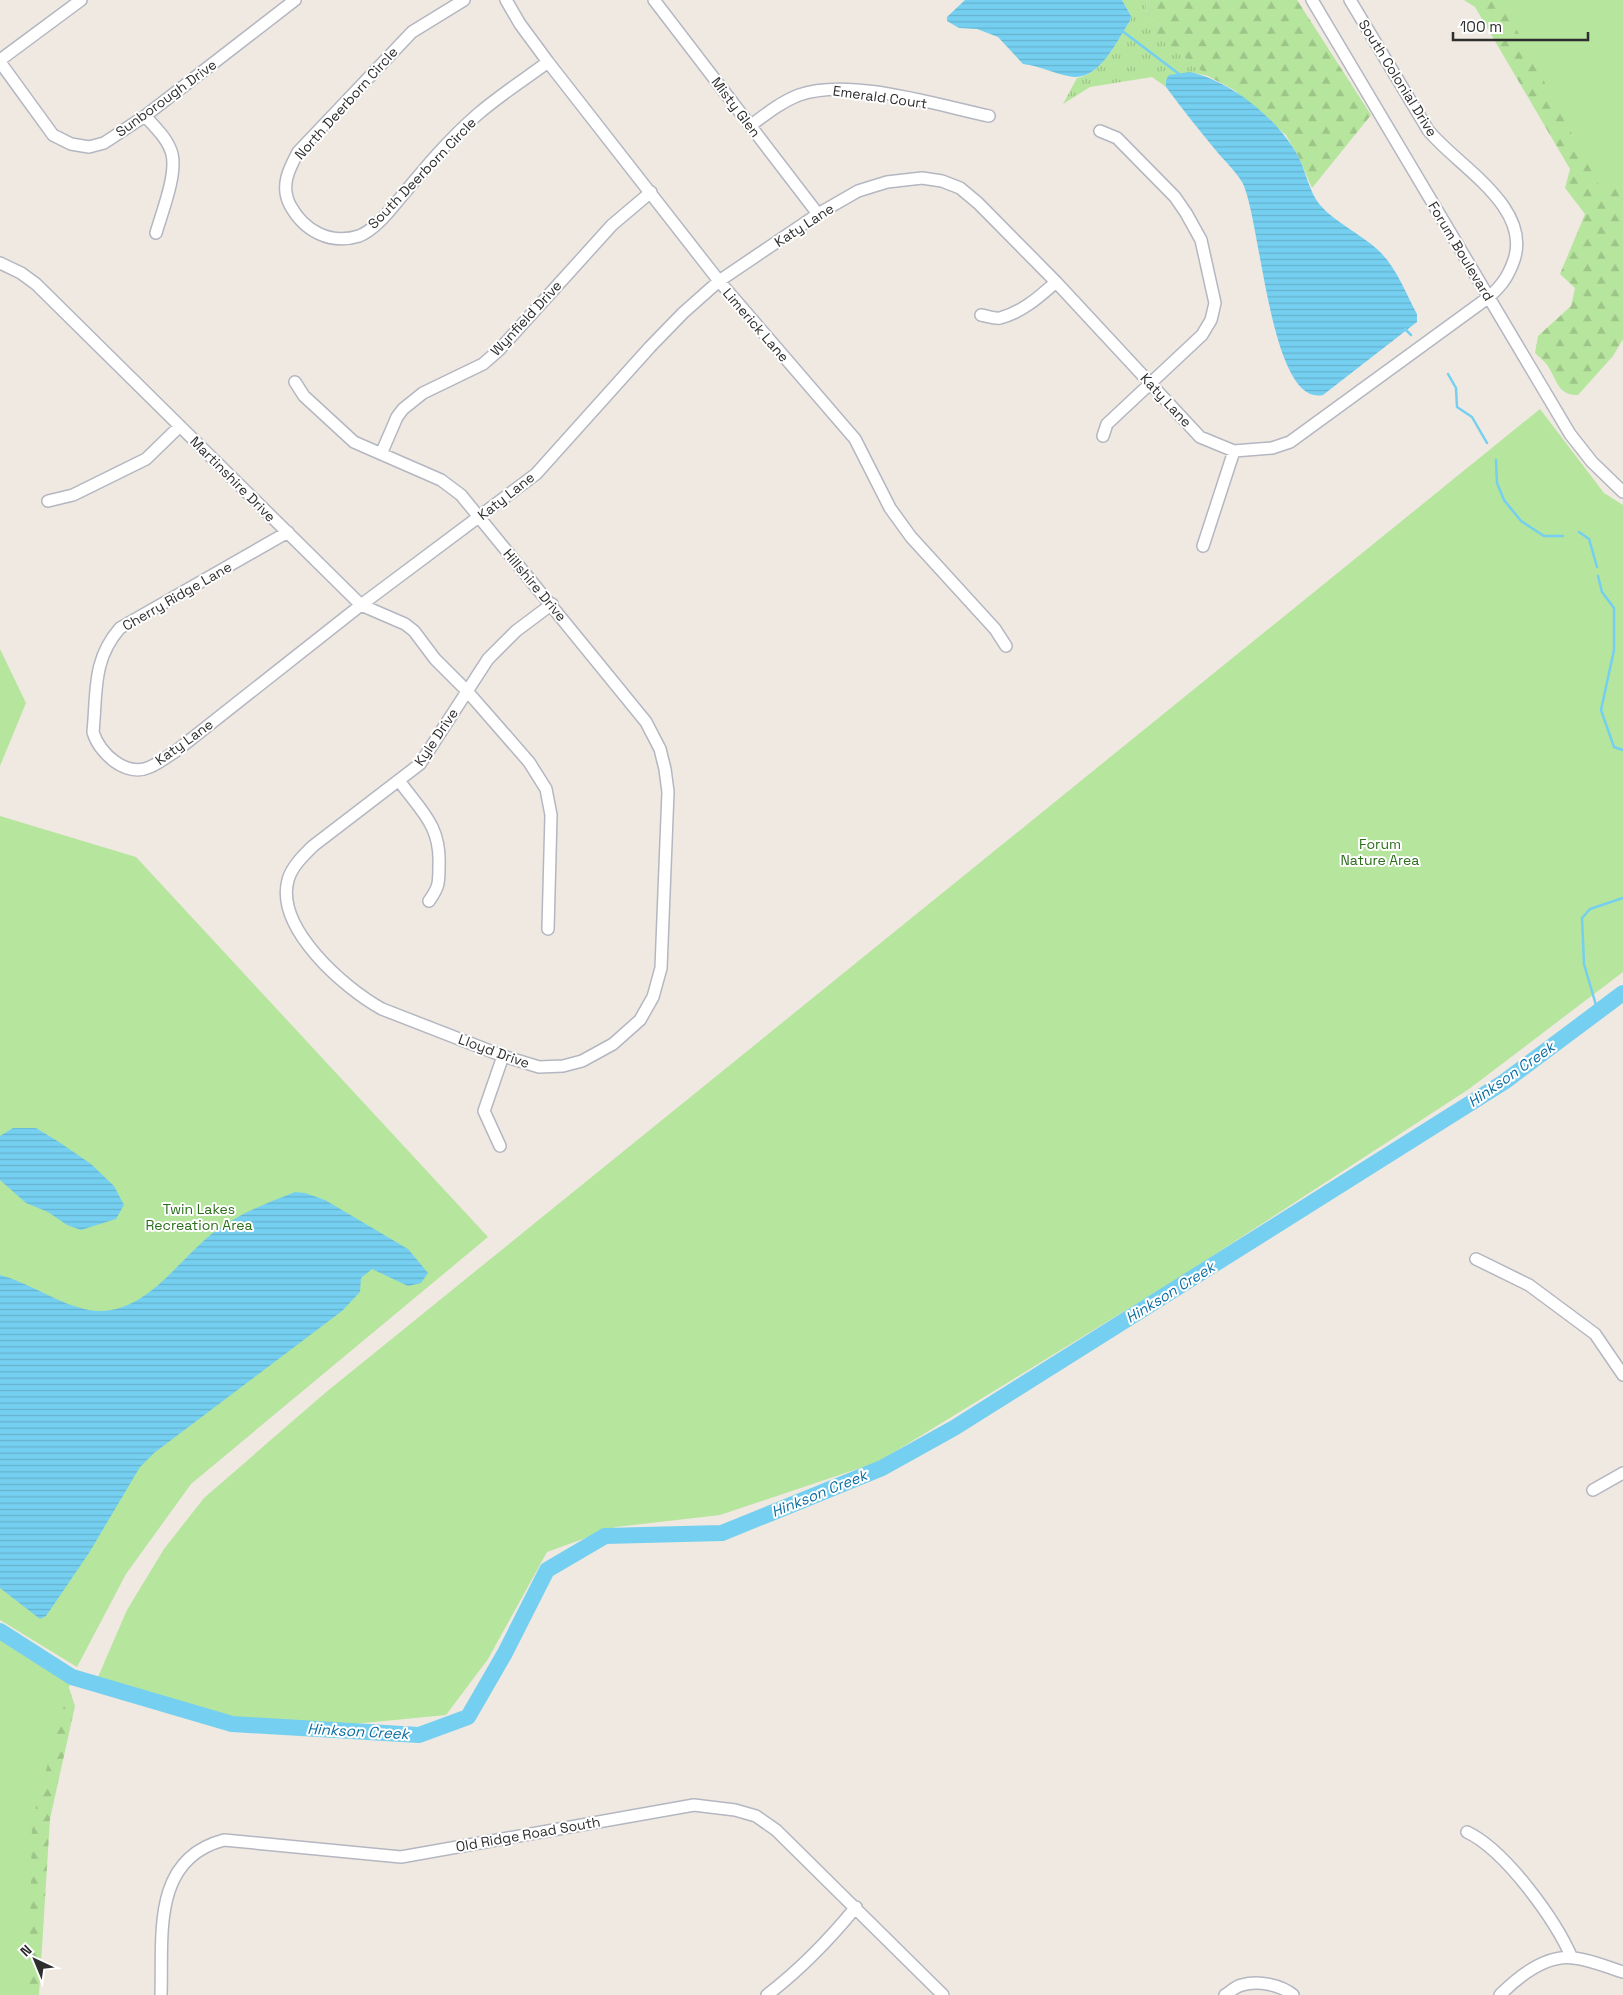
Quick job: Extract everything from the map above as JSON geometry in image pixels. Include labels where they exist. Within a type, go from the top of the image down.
[{"type":"street","points":[[0,61],[82,0]]},
{"type":"street","name":"Sunborough Drive","points":[[0,61],[53,135],[71,144],[89,147],[104,143],[145,116],[295,0]]},
{"type":"street","name":"North Deerborn Circle","points":[[311,230],[297,218],[288,201],[285,186],[288,171],[298,152],[412,32],[464,0]]},
{"type":"street","name":"Limerick Lane","points":[[506,0],[520,24],[548,62],[719,281],[855,439],[895,516],[911,538],[996,629],[1006,646]]},
{"type":"street","name":"Misty Glen","points":[[654,0],[818,214]]},
{"type":"street","name":"Forum Boulevard","points":[[1312,0],[1570,434],[1592,462],[1623,492]]},
{"type":"street","name":"South Colonial Drive","points":[[1350,0],[1428,130],[1442,147],[1488,188],[1512,219],[1516,236],[1515,255],[1507,279],[1489,297]]},
{"type":"street","name":"South Deerborn Circle","points":[[311,230],[327,238],[341,239],[366,232],[391,208],[433,158],[479,113],[548,62]]},
{"type":"street","name":"Emerald Court","points":[[750,126],[788,100],[801,94],[832,88],[888,95],[989,116]]},
{"type":"street","points":[[145,116],[164,138],[172,154],[173,171],[156,233]]},
{"type":"street","points":[[1100,131],[1117,138],[1175,197],[1186,213],[1201,240],[1214,303],[1211,320],[1202,335],[1107,424],[1102,436]]},
{"type":"street","name":"Katy Lane","points":[[148,768],[176,751],[361,605],[536,474],[682,313],[719,281],[818,214],[858,191],[908,178],[942,181],[960,188],[978,203],[1056,282],[1200,437],[1234,451],[1272,448],[1290,442],[1489,297]]},
{"type":"street","name":"Wynfield Drive","points":[[381,454],[397,417],[403,408],[423,393],[483,364],[499,350],[612,225],[651,192]]},
{"type":"street","name":"Martinshire Drive","points":[[0,263],[21,273],[36,284],[361,605],[405,624],[414,631],[434,659],[467,691],[529,762],[546,789],[551,815],[548,929]]},
{"type":"street","points":[[981,315],[999,318],[1021,309],[1035,301],[1056,282]]},
{"type":"street","name":"Hillshire Drive","points":[[295,382],[304,396],[338,430],[354,442],[441,480],[461,495],[552,604],[646,722],[660,749]]},
{"type":"street","points":[[48,501],[73,495],[146,459],[180,426]]},
{"type":"street","points":[[1203,546],[1234,451]]},
{"type":"street","name":"Cherry Ridge Lane","points":[[148,768],[131,769],[120,764],[106,755],[96,742],[94,732],[100,660],[108,642],[120,628],[288,532]]},
{"type":"street","name":"Kyle Drive","points":[[288,880],[299,860],[313,846],[400,782],[420,764],[467,691],[500,646],[552,604]]},
{"type":"street","name":"Lloyd Drive","points":[[288,880],[287,907],[294,927],[349,987],[382,1009],[502,1056],[539,1067],[563,1066],[582,1061],[613,1044],[640,1020],[653,997],[661,968],[668,792],[660,749]]},
{"type":"street","points":[[400,782],[433,826],[437,836],[440,852],[438,888],[428,901]]},
{"type":"street","points":[[500,1146],[484,1111],[502,1056]]},
{"type":"street","points":[[1476,1259],[1529,1285],[1595,1334],[1623,1375]]},
{"type":"street","points":[[1593,1490],[1623,1473]]},
{"type":"street","name":"Old Ridge Road South","points":[[161,1995],[164,1910],[169,1887],[180,1866],[194,1853],[209,1844],[224,1840],[400,1857],[694,1805],[735,1810],[756,1816],[776,1830],[943,1995]]},
{"type":"street","points":[[1467,1832],[1480,1839],[1511,1868],[1565,1940],[1572,1958]]},
{"type":"street","points":[[767,1995],[792,1976],[826,1943],[856,1907]]},
{"type":"street","points":[[1500,1995],[1517,1979],[1535,1968],[1572,1958],[1623,1972]]},
{"type":"street","points":[[1224,1995],[1242,1984],[1272,1985],[1293,1995]]},
{"type":"green space","points":[[1122,0],[1146,0],[1147,14],[1157,23],[1156,34],[1208,76],[1190,72],[1166,80],[1166,87],[1152,77],[1090,87],[1063,104],[1077,78],[1094,70],[1108,56],[1130,21],[1131,16]]},
{"type":"green space","points":[[1146,0],[1297,0],[1371,115],[1312,188],[1299,158],[1286,135],[1234,90],[1208,76],[1155,34],[1157,23],[1147,14]]},
{"type":"green space","points":[[1464,0],[1623,0],[1623,339],[1613,356],[1578,395],[1566,393],[1562,390],[1548,366],[1535,353],[1538,336],[1571,306],[1575,288],[1560,274],[1585,214],[1565,188],[1570,169],[1475,7]]},
{"type":"green space","points":[[1501,0],[1623,0],[1623,185],[1601,189]]},
{"type":"green space","name":"Forum Nature Area","points":[[1540,409],[1604,493],[1623,505],[1623,972],[1469,1089],[1180,1277],[878,1462],[720,1515],[616,1527],[547,1552],[488,1659],[446,1715],[343,1725],[219,1720],[98,1677],[127,1610],[164,1549],[204,1498],[325,1393]]},
{"type":"green space","points":[[0,649],[26,703],[0,766]]},
{"type":"green space","name":"Twin Lakes Recreation Area","points":[[0,816],[136,857],[488,1237],[191,1484],[126,1574],[77,1667],[0,1620]]},
{"type":"green space","points":[[0,1632],[72,1677],[32,1821],[29,1995],[0,1995]]},
{"type":"green space","points":[[0,1648],[67,1682],[75,1706],[50,1819],[39,1995],[0,1995]]},
{"type":"water","points":[[965,0],[1122,0],[1131,16],[1130,21],[1112,50],[1097,68],[1079,77],[1068,76],[1023,64],[998,37],[977,29],[959,28],[947,21],[947,17]]},
{"type":"water","points":[[1190,72],[1206,77],[1237,93],[1266,116],[1289,142],[1298,156],[1316,200],[1333,217],[1370,243],[1384,256],[1395,271],[1417,314],[1417,322],[1323,395],[1305,391],[1290,372],[1269,306],[1249,201],[1242,182],[1166,87],[1166,80],[1169,75]]},
{"type":"water","points":[[13,1128],[36,1128],[91,1164],[114,1186],[124,1205],[116,1219],[81,1230],[67,1225],[48,1212],[26,1203],[0,1180],[0,1136]]},
{"type":"water","points":[[295,1192],[305,1193],[325,1200],[408,1249],[428,1273],[421,1283],[408,1286],[372,1269],[361,1278],[360,1292],[342,1311],[154,1453],[140,1467],[89,1553],[46,1616],[40,1619],[0,1588],[0,1275],[66,1303],[89,1310],[109,1310],[127,1305],[144,1296],[159,1284],[217,1230],[245,1213]]},
{"type":"waterway","points":[[1121,30],[1179,74]]},
{"type":"waterway","points":[[1405,329],[1411,335]]},
{"type":"waterway","points":[[1448,374],[1456,388],[1457,407],[1472,417],[1487,443]]},
{"type":"waterway","points":[[1496,460],[1497,483],[1504,500],[1521,521],[1544,536],[1563,536]]},
{"type":"waterway","points":[[1579,532],[1589,539],[1597,567]]},
{"type":"waterway","points":[[1598,576],[1602,592],[1614,608],[1614,650],[1601,710],[1614,747],[1623,750]]},
{"type":"waterway","points":[[1598,1012],[1584,964],[1582,918],[1590,909],[1623,898]]},
{"type":"waterway","name":"Hinkson Creek","points":[[0,1631],[72,1677],[232,1724],[419,1735],[468,1717],[505,1653],[547,1570],[605,1536],[722,1533],[882,1468],[954,1428],[1504,1082],[1623,993]]}]
